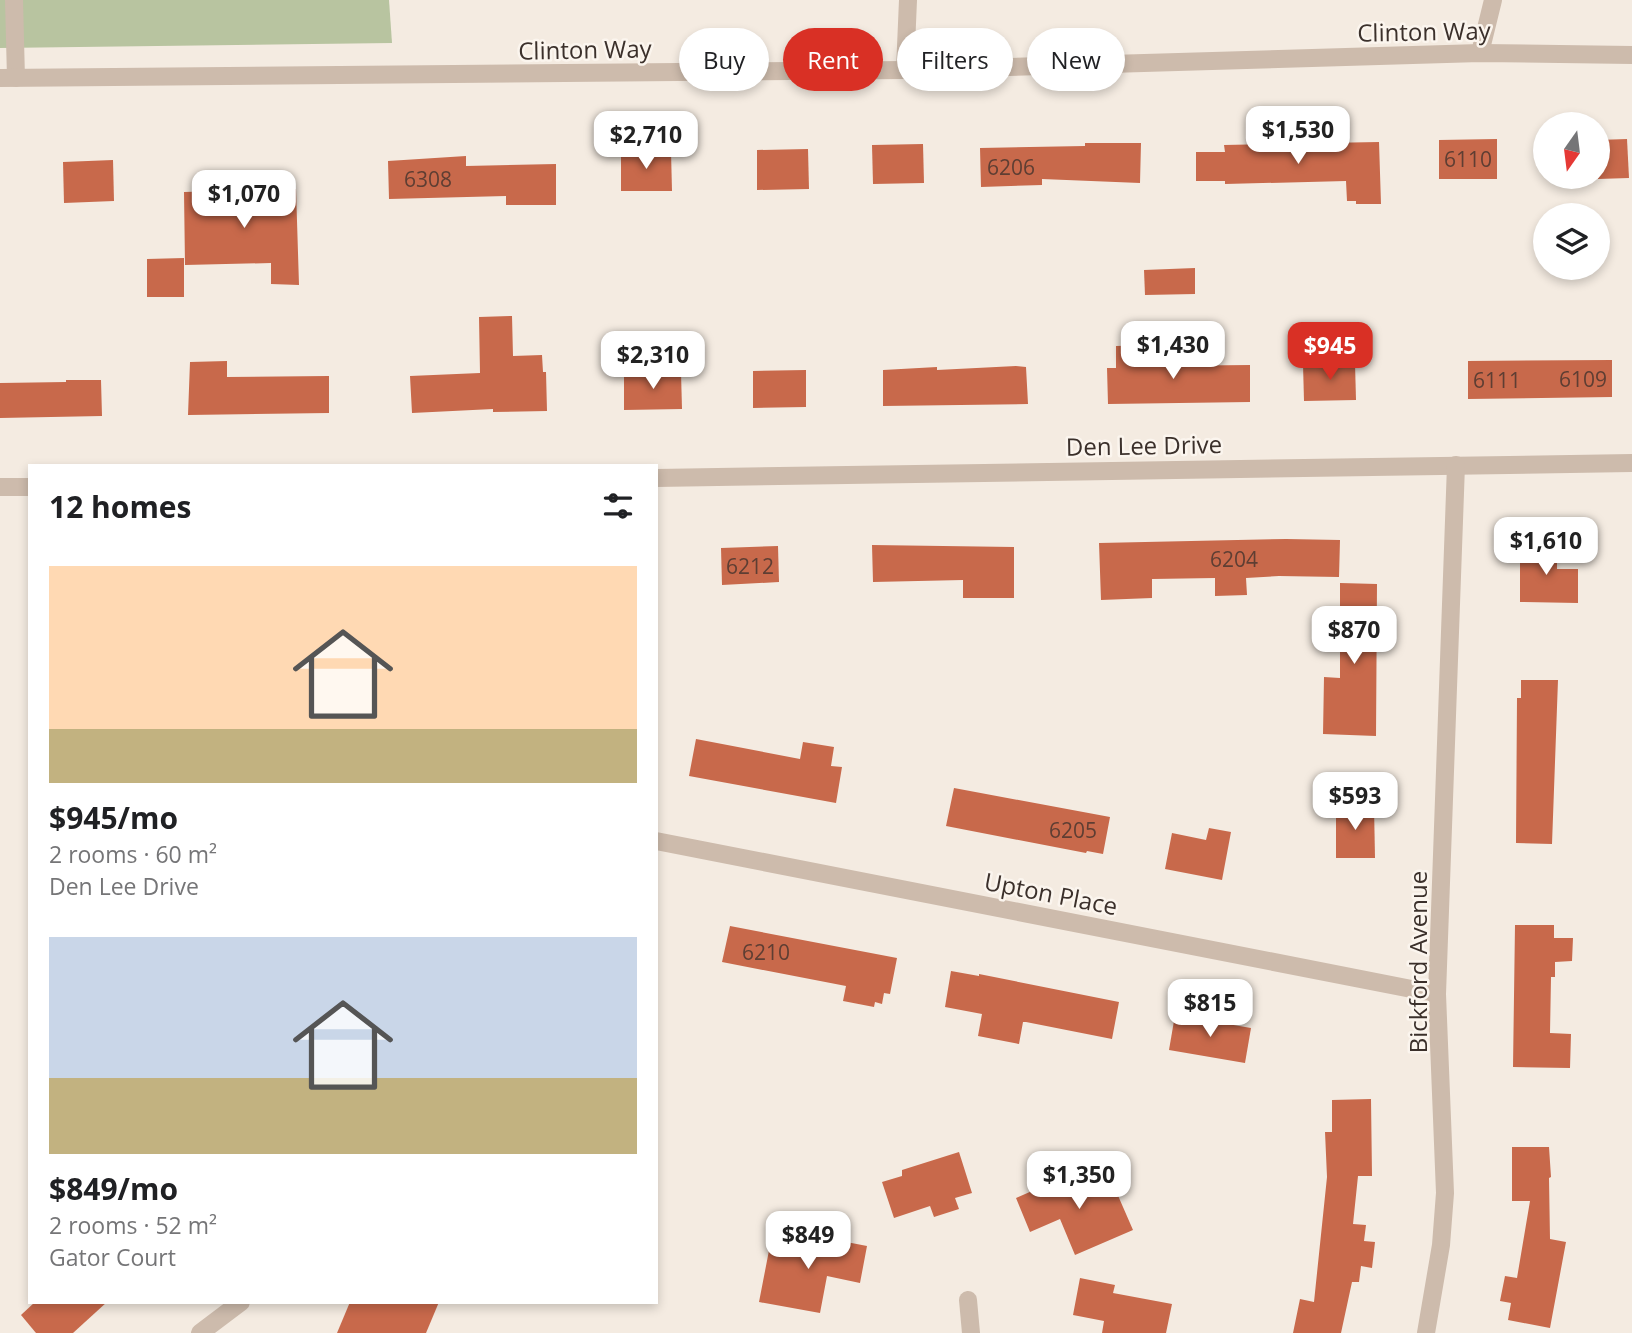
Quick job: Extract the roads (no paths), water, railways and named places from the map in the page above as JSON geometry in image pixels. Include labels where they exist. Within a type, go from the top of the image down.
[{"type":"street","points":[[907,28],[908,0]]},
{"type":"street","points":[[1480,53],[1493,0]]},
{"type":"street","points":[[8,78],[9,10]]},
{"type":"street","name":"Clinton Way","points":[[1013,67],[1480,53],[1632,55]]},
{"type":"street","name":"Clinton Way","points":[[8,78],[897,70]]},
{"type":"street","name":"Den Lee Drive","points":[[658,478],[1632,463]]},
{"type":"street","name":"Bickford Avenue","points":[[1426,1333],[1441,1245],[1445,1193],[1437,994],[1456,465]]},
{"type":"street","points":[[0,487],[28,487]]},
{"type":"street","name":"Upton Place","points":[[658,841],[1437,994]]},
{"type":"street","points":[[968,1300],[971,1333]]},
{"type":"street","points":[[200,1333],[238,1304]]}]
